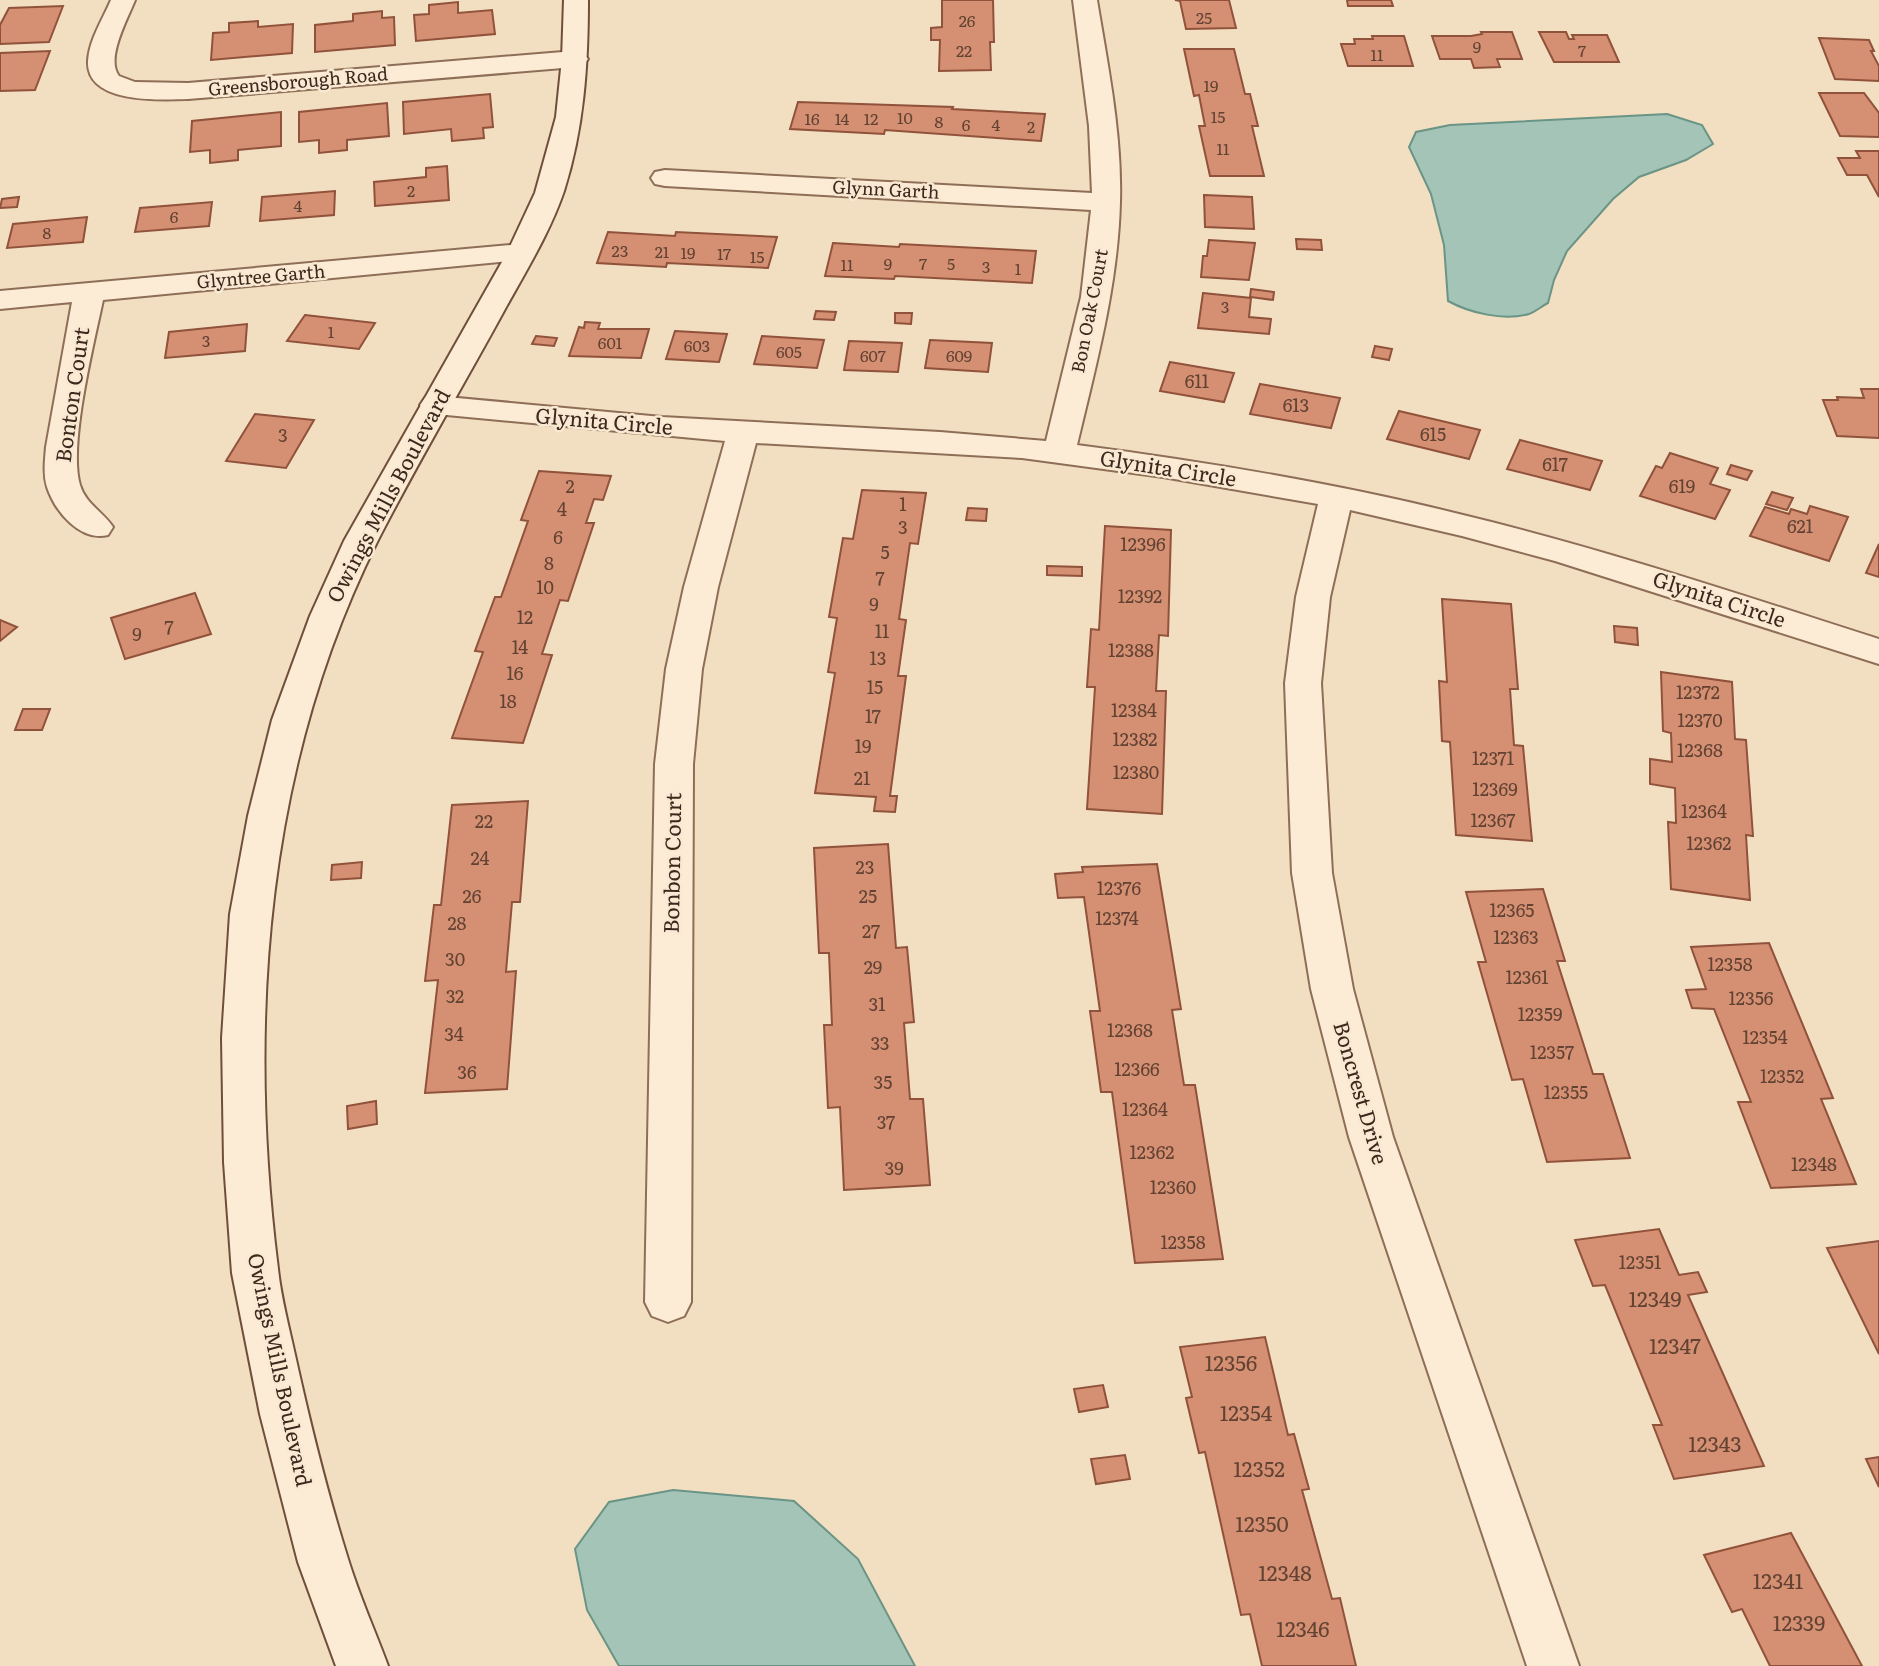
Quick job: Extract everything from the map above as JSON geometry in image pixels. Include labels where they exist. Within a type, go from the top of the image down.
[{"type":"street","name":"Greensborough Road","points":[[122,0],[101,61],[102,73],[110,82],[132,90],[188,91],[575,59]]},
{"type":"street","name":"Owings Mills Boulevard","points":[[362,1666],[319,1548],[284,1413],[255,1273],[246,1162],[243,1038],[250,914],[267,816],[290,720],[327,616],[361,541],[522,253],[549,193],[565,142],[575,59],[576,0]]},
{"type":"street","name":"Bon Oak Court","points":[[1059,453],[1098,290],[1106,202],[1102,111],[1085,0]]},
{"type":"street","name":"Glynn Garth","points":[[665,178],[1106,202]]},
{"type":"street","name":"Glyntree Garth","points":[[0,300],[522,253]]},
{"type":"street","name":"Bonton Court","points":[[89,292],[61,455],[63,484],[75,508],[96,527]]},
{"type":"street","name":"Glynita Circle","points":[[436,405],[587,422],[862,436],[1059,453],[1218,475],[1336,497],[1462,525],[1564,552],[1879,652]]},
{"type":"street","name":"Bonbon Court","points":[[668,1302],[674,764],[684,670],[701,587],[743,432]]},
{"type":"street","name":"Boncrest Drive","points":[[1336,497],[1313,597],[1304,683],[1305,769],[1312,873],[1332,989],[1371,1137],[1553,1666]]},
{"type":"shaded area","points":[[1667,114],[1702,125],[1713,144],[1686,160],[1639,177],[1613,199],[1567,251],[1554,280],[1548,303],[1529,314],[1508,317],[1476,312],[1448,301],[1444,245],[1431,194],[1409,147],[1416,132],[1450,125]]},
{"type":"shaded area","points":[[673,1490],[794,1501],[858,1559],[915,1666],[619,1666],[587,1610],[575,1549],[609,1502]]},
{"type":"building","points":[[942,0],[993,0],[994,42],[990,42],[991,70],[939,71],[940,40],[931,40],[931,28],[942,27]]},
{"type":"building","points":[[1175,0],[1229,0],[1236,28],[1186,29],[1180,1]]},
{"type":"building","points":[[1347,0],[1391,0],[1393,6],[1348,6]]},
{"type":"building","points":[[458,2],[458,13],[492,10],[495,34],[416,41],[414,15],[429,14],[429,5]]},
{"type":"building","points":[[63,6],[49,42],[0,44],[0,25],[9,8]]},
{"type":"building","points":[[382,11],[382,18],[394,17],[395,45],[315,52],[315,25],[353,21],[353,14]]},
{"type":"building","points":[[258,21],[258,27],[293,24],[292,53],[211,60],[213,33],[229,32],[229,23]]},
{"type":"building","points":[[1481,32],[1512,32],[1522,59],[1497,59],[1500,67],[1474,68],[1471,59],[1440,59],[1432,36],[1471,36],[1482,34]]},
{"type":"building","points":[[1539,32],[1566,32],[1569,39],[1574,39],[1572,35],[1607,35],[1619,62],[1554,62]]},
{"type":"building","points":[[1372,36],[1404,36],[1413,66],[1348,66],[1341,44],[1355,44],[1354,39],[1373,39]]},
{"type":"building","points":[[1819,38],[1869,40],[1879,66],[1879,81],[1835,79]]},
{"type":"building","points":[[1184,49],[1234,49],[1245,94],[1250,94],[1258,126],[1252,126],[1264,176],[1210,176],[1199,126],[1205,126],[1199,95],[1194,96]]},
{"type":"building","points":[[50,51],[35,90],[0,91],[0,53]]},
{"type":"building","points":[[1819,93],[1864,93],[1879,113],[1879,137],[1840,136]]},
{"type":"building","points":[[490,94],[493,127],[483,128],[484,138],[452,141],[451,129],[404,134],[403,102]]},
{"type":"building","points":[[798,102],[953,107],[952,109],[1045,114],[1041,141],[885,130],[884,134],[790,129]]},
{"type":"building","points":[[387,103],[389,136],[347,140],[347,150],[319,153],[319,140],[299,142],[299,112]]},
{"type":"building","points":[[281,112],[281,146],[238,150],[238,160],[210,163],[210,150],[190,152],[192,121]]},
{"type":"building","points":[[1856,151],[1879,151],[1879,197],[1867,175],[1847,175],[1838,158],[1860,158]]},
{"type":"building","points":[[447,166],[449,200],[375,206],[374,182],[426,177],[426,168]]},
{"type":"building","points":[[335,191],[334,215],[260,221],[262,197]]},
{"type":"building","points":[[1204,195],[1252,197],[1254,229],[1205,227]]},
{"type":"building","points":[[19,197],[17,207],[0,208],[2,199]]},
{"type":"building","points":[[212,202],[209,226],[135,232],[140,208]]},
{"type":"building","points":[[87,217],[83,242],[7,248],[13,224]]},
{"type":"building","points":[[608,232],[777,237],[768,268],[667,263],[666,267],[597,263]]},
{"type":"building","points":[[1296,239],[1321,240],[1322,250],[1297,249]]},
{"type":"building","points":[[1209,240],[1255,243],[1249,280],[1201,277],[1203,256],[1207,256]]},
{"type":"building","points":[[833,243],[1036,251],[1032,283],[895,276],[894,279],[825,276]]},
{"type":"building","points":[[1251,289],[1274,292],[1273,300],[1250,297]]},
{"type":"building","points":[[1203,293],[1251,298],[1249,317],[1271,319],[1269,334],[1198,328]]},
{"type":"building","points":[[816,311],[836,312],[834,320],[814,319]]},
{"type":"building","points":[[895,313],[912,313],[911,324],[895,323]]},
{"type":"building","points":[[305,315],[375,323],[359,349],[287,341]]},
{"type":"building","points":[[585,322],[600,323],[598,329],[649,329],[641,358],[569,356],[579,327],[584,328]]},
{"type":"building","points":[[247,324],[245,351],[165,358],[169,332]]},
{"type":"building","points":[[675,331],[727,334],[719,362],[666,359]]},
{"type":"building","points":[[536,336],[557,338],[554,346],[532,344]]},
{"type":"building","points":[[762,336],[824,340],[817,368],[754,364]]},
{"type":"building","points":[[930,340],[992,343],[988,372],[925,368]]},
{"type":"building","points":[[849,341],[902,343],[898,372],[844,370]]},
{"type":"building","points":[[1375,346],[1392,349],[1389,360],[1372,357]]},
{"type":"building","points":[[1170,362],[1234,373],[1224,402],[1160,391]]},
{"type":"building","points":[[1260,384],[1340,398],[1331,428],[1250,414]]},
{"type":"building","points":[[1861,389],[1879,389],[1879,438],[1837,436],[1823,400],[1838,400],[1837,397],[1864,398]]},
{"type":"building","points":[[1399,411],[1480,430],[1469,459],[1387,439]]},
{"type":"building","points":[[255,414],[314,420],[286,468],[226,461]]},
{"type":"building","points":[[1520,440],[1602,461],[1590,490],[1507,469]]},
{"type":"building","points":[[1670,453],[1718,468],[1710,484],[1730,490],[1715,519],[1640,496],[1656,466],[1662,468]]},
{"type":"building","points":[[1731,465],[1752,471],[1747,480],[1727,474]]},
{"type":"building","points":[[539,471],[611,476],[603,500],[594,499],[586,523],[594,523],[568,601],[560,600],[542,654],[552,655],[523,743],[452,738],[483,652],[475,651],[495,597],[501,597],[528,521],[521,520]]},
{"type":"building","points":[[862,490],[926,493],[918,544],[910,543],[899,619],[906,620],[898,676],[906,676],[890,796],[897,796],[895,812],[874,811],[876,797],[815,793],[835,673],[828,672],[837,618],[829,617],[843,538],[853,539]]},
{"type":"building","points":[[1772,492],[1793,498],[1787,510],[1766,504]]},
{"type":"building","points":[[1810,506],[1848,517],[1829,561],[1750,536],[1765,507],[1789,514],[1791,509],[1807,514]]},
{"type":"building","points":[[968,508],[987,509],[986,521],[966,520]]},
{"type":"building","points":[[1105,526],[1171,530],[1168,636],[1159,635],[1156,691],[1166,691],[1162,814],[1087,809],[1095,687],[1087,687],[1091,629],[1099,630]]},
{"type":"building","points":[[1879,544],[1879,577],[1866,573]]},
{"type":"building","points":[[1047,566],[1082,567],[1082,576],[1047,575]]},
{"type":"building","points":[[195,593],[211,634],[125,659],[111,618]]},
{"type":"building","points":[[1442,599],[1511,604],[1518,689],[1510,689],[1514,745],[1523,746],[1532,841],[1456,835],[1450,742],[1442,741],[1439,681],[1447,682]]},
{"type":"building","points":[[0,620],[17,627],[0,641]]},
{"type":"building","points":[[1614,626],[1637,628],[1638,645],[1615,642]]},
{"type":"building","points":[[1661,672],[1732,682],[1735,739],[1746,740],[1753,836],[1746,835],[1750,900],[1671,889],[1668,822],[1676,823],[1675,788],[1650,784],[1650,759],[1672,762],[1671,733],[1663,731]]},
{"type":"building","points":[[23,709],[50,709],[42,730],[15,730]]},
{"type":"building","points":[[528,801],[520,902],[512,902],[506,972],[516,971],[507,1089],[425,1093],[438,980],[425,981],[434,905],[441,905],[452,805]]},
{"type":"building","points":[[888,844],[896,948],[907,947],[914,1022],[904,1023],[910,1099],[923,1099],[930,1185],[844,1190],[840,1107],[828,1108],[824,1025],[832,1025],[829,953],[819,953],[814,848]]},
{"type":"building","points":[[362,862],[361,878],[331,880],[332,865]]},
{"type":"building","points":[[1157,864],[1181,1009],[1172,1010],[1184,1085],[1195,1085],[1223,1259],[1135,1263],[1112,1092],[1101,1092],[1090,1011],[1100,1011],[1084,897],[1058,898],[1055,874],[1083,872],[1082,867]]},
{"type":"building","points":[[1543,889],[1565,961],[1557,961],[1593,1074],[1603,1074],[1630,1158],[1547,1162],[1523,1079],[1512,1080],[1478,962],[1486,962],[1466,892]]},
{"type":"building","points":[[1769,943],[1833,1098],[1821,1099],[1856,1184],[1771,1188],[1738,1102],[1751,1102],[1714,1009],[1692,1008],[1686,990],[1706,989],[1691,947]]},
{"type":"building","points":[[376,1101],[377,1124],[348,1129],[347,1106]]},
{"type":"building","points":[[1659,1229],[1679,1275],[1698,1272],[1707,1292],[1688,1295],[1764,1466],[1674,1479],[1653,1425],[1662,1425],[1605,1285],[1593,1286],[1575,1240]]},
{"type":"building","points":[[1879,1241],[1879,1354],[1827,1248]]},
{"type":"building","points":[[1265,1337],[1288,1435],[1294,1434],[1309,1489],[1302,1490],[1332,1599],[1340,1598],[1356,1666],[1262,1666],[1250,1614],[1241,1615],[1205,1452],[1199,1453],[1186,1398],[1192,1397],[1180,1347]]},
{"type":"building","points":[[1103,1385],[1108,1407],[1079,1412],[1074,1389]]},
{"type":"building","points":[[1125,1455],[1130,1479],[1096,1484],[1091,1459]]},
{"type":"building","points":[[1879,1457],[1879,1487],[1866,1459]]},
{"type":"building","points":[[1791,1533],[1862,1666],[1770,1666],[1742,1609],[1732,1612],[1704,1555]]}]
